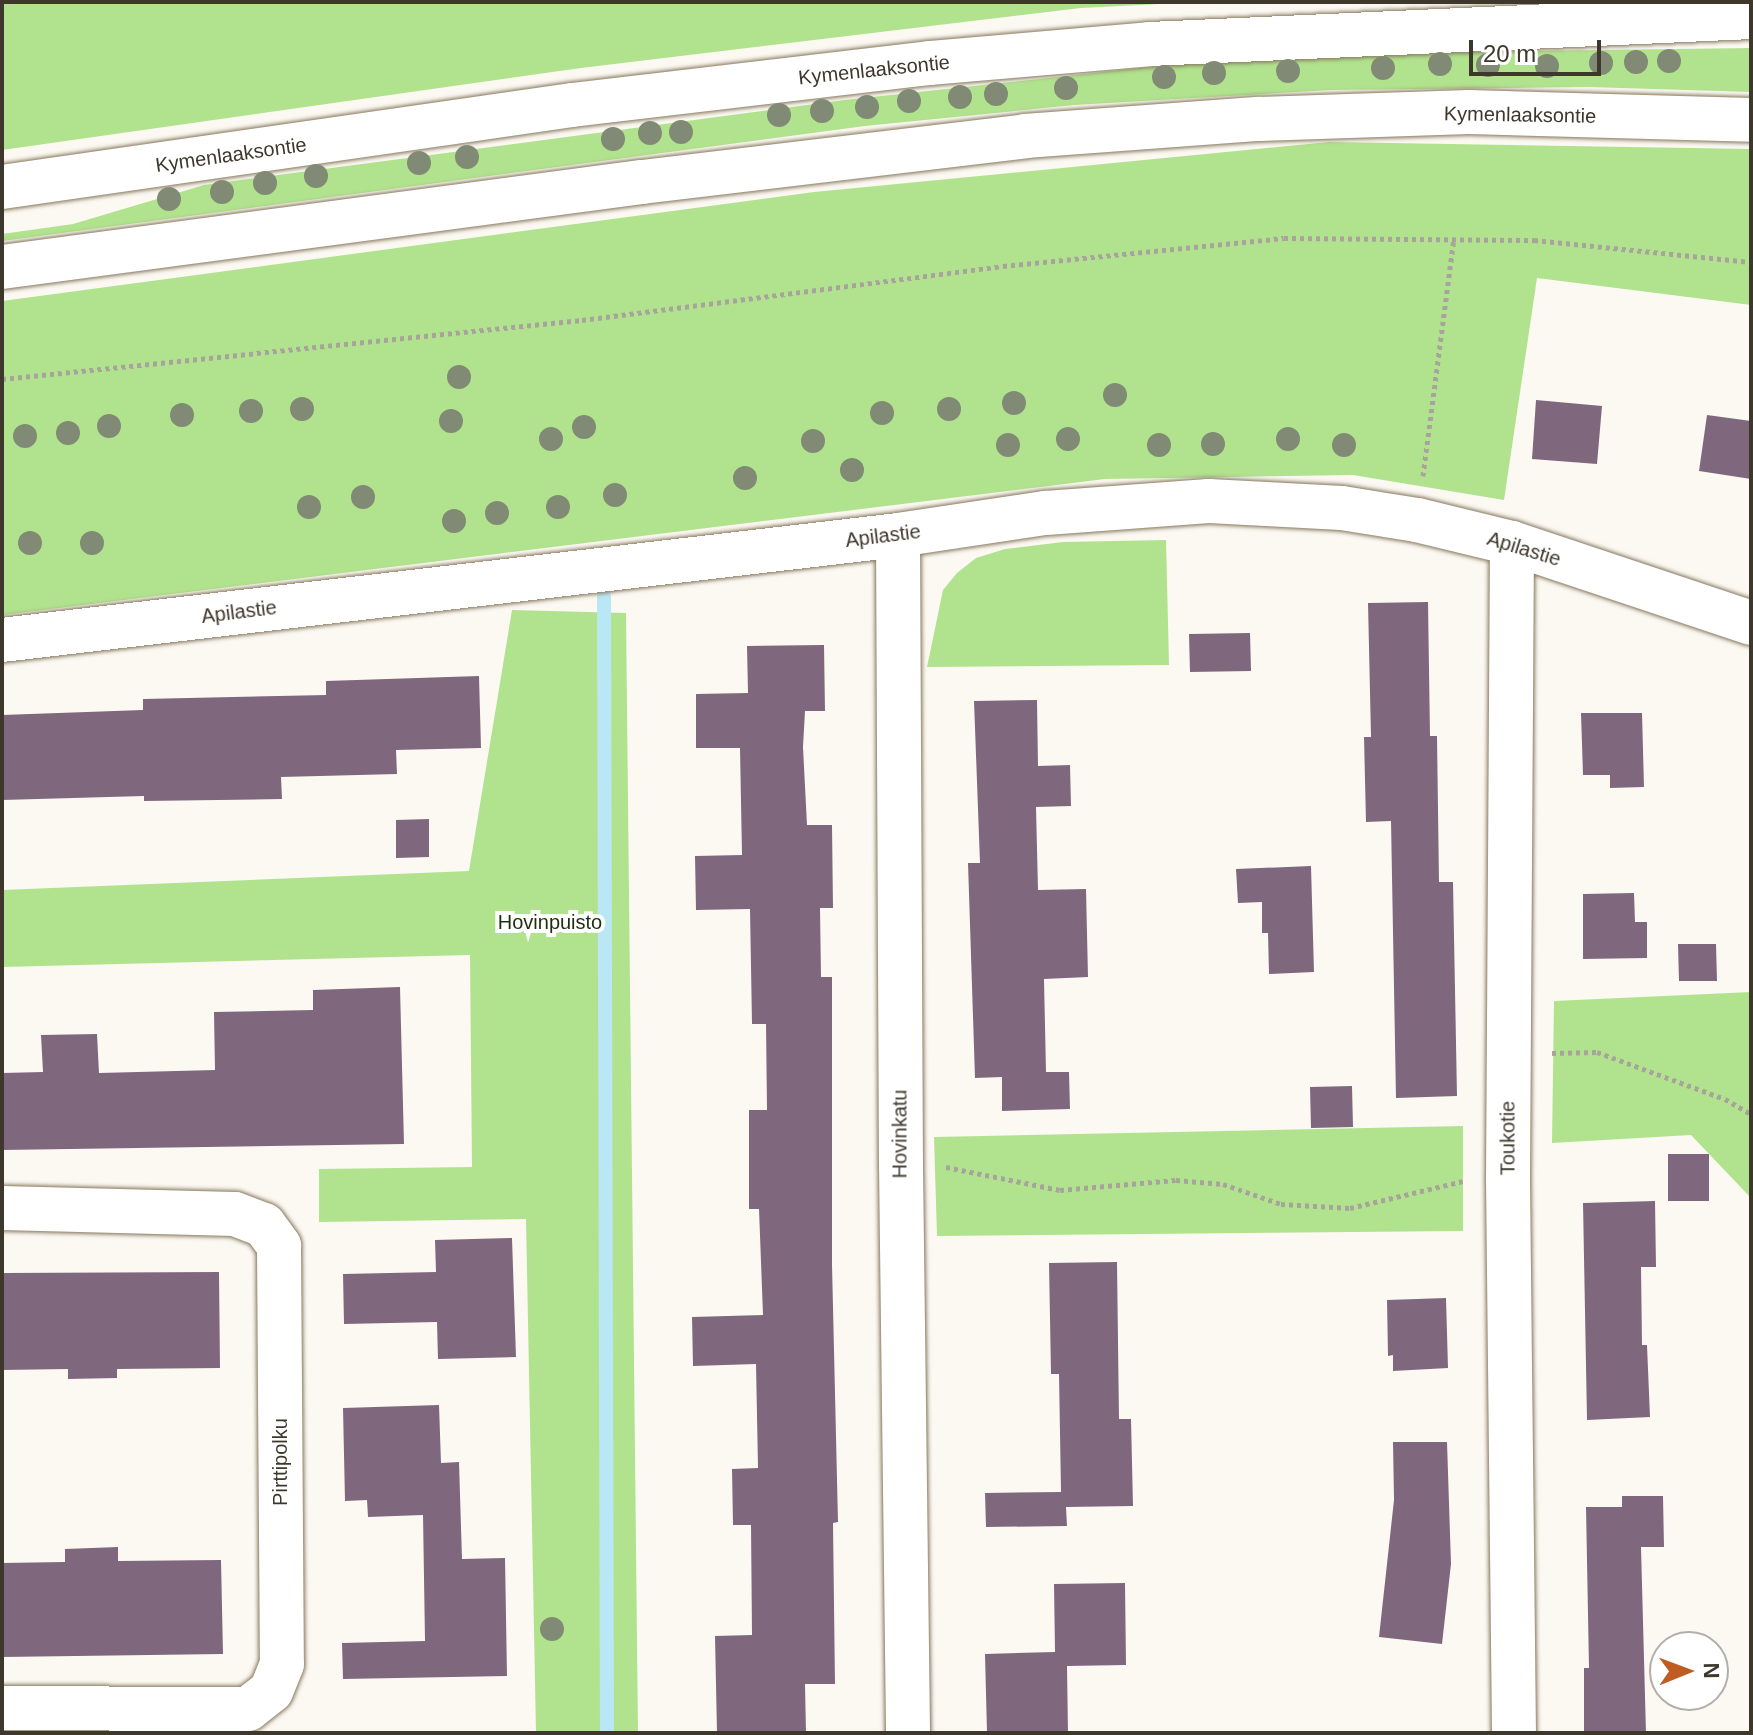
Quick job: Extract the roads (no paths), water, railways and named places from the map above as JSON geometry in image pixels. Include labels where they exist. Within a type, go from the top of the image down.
[{"type":"street","name":"Kymenlaaksontie","points":[[2,187],[572,105],[930,63],[1150,44],[1751,17]]},
{"type":"street","name":"Kymenlaaksontie","points":[[2,267],[642,182],[1025,136],[1259,119],[1469,112],[1751,120]]},
{"type":"street","name":"Apilastie","points":[[2,640],[898,535],[1089,508],[1209,501],[1329,507],[1417,520],[1512,543],[1751,623]]},
{"type":"street","name":"Hovinkatu","points":[[898,535],[908,1733]]},
{"type":"street","name":"Toukotie","points":[[1512,543],[1508,1180],[1514,1733]]},
{"type":"street","name":"Pirttipolku","points":[[2,1208],[235,1214],[264,1225],[279,1246],[282,1664],[271,1691],[248,1709],[2,1708]]},
{"type":"waterway","points":[[604,596],[607,1733]]},
{"type":"park label","name":"Hovinpuisto","points":[[550,922]]}]
